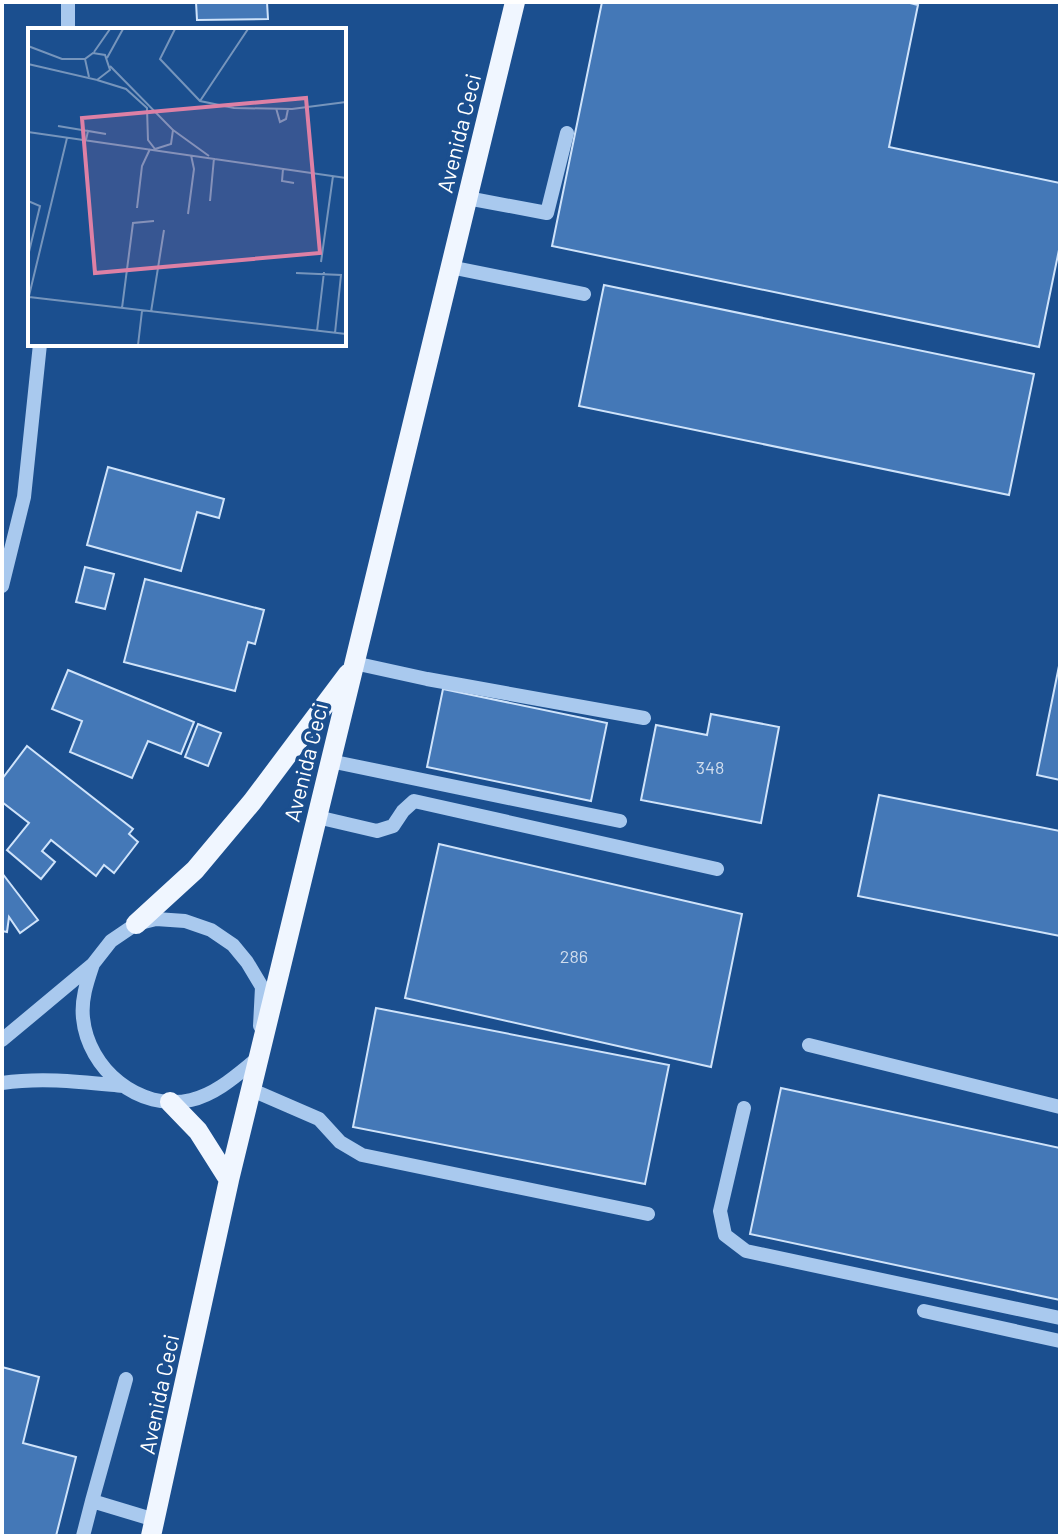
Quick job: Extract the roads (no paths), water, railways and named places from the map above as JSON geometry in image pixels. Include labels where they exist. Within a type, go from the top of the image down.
[{"type":"main road","name":"Avenida Ceci","points":[[153,1528],[229,1180],[515,2]]},
{"type":"main road","points":[[136,924],[195,870],[252,802],[354,665]]},
{"type":"main road","points":[[170,1102],[198,1131],[229,1180]]},
{"type":"street","points":[[68,2],[68,28]]},
{"type":"street","points":[[467,198],[547,213],[567,133]]},
{"type":"street","points":[[450,267],[584,294]]},
{"type":"street","points":[[2,586],[24,497],[40,346]]},
{"type":"street","points":[[354,665],[644,718]]},
{"type":"street","points":[[330,761],[620,821]]},
{"type":"street","points":[[317,817],[377,831],[393,826],[414,801],[717,869]]},
{"type":"street","points":[[2,1040],[93,964],[111,941],[136,924],[156,919],[185,921],[211,930],[233,945],[262,987],[258,1058],[228,1083],[190,1100],[170,1102],[145,1097],[123,1086],[103,1068],[89,1044],[83,1017],[84,990],[93,964]]},
{"type":"street","points":[[809,1045],[1060,1107]]},
{"type":"street","points":[[2,1083],[30,1079],[123,1086]]},
{"type":"street","points":[[252,1090],[319,1119],[340,1142],[362,1155],[648,1214]]},
{"type":"street","points":[[744,1108],[720,1211],[725,1235],[746,1251],[1060,1318]]},
{"type":"street","points":[[924,1311],[1060,1341]]},
{"type":"street","points":[[83,1536],[126,1379]]},
{"type":"street","points":[[92,1501],[153,1528]]}]
